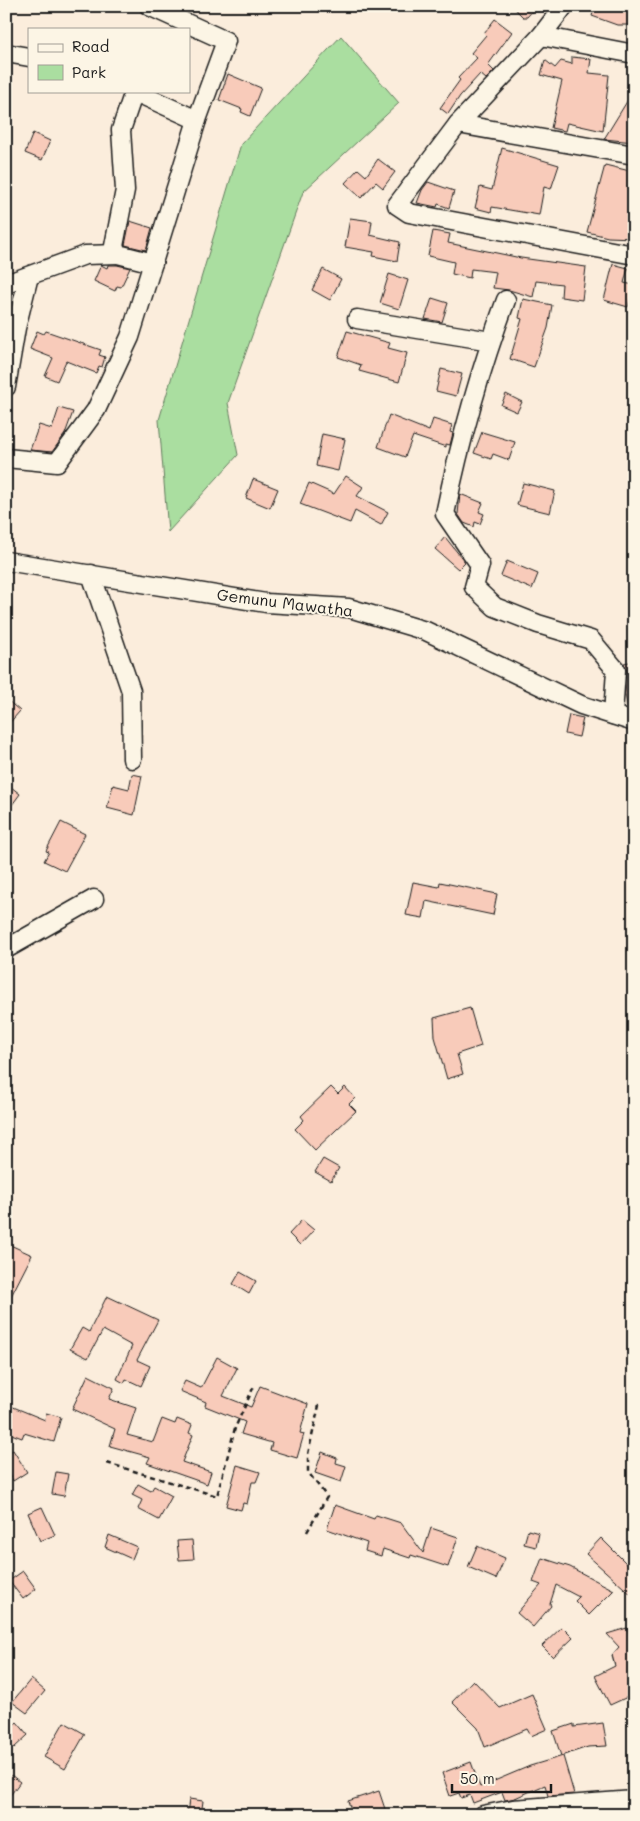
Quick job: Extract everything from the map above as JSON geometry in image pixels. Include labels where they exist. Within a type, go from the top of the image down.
[{"type":"street","points":[[6,458],[57,463],[96,410],[130,337],[197,120],[226,40],[149,6]]},
{"type":"street","points":[[564,6],[541,36],[458,124],[397,205],[410,213],[634,256]]},
{"type":"street","points":[[541,36],[634,54]]},
{"type":"street","points":[[6,53],[28,57]]},
{"type":"street","points":[[118,254],[114,246],[125,190],[122,130],[134,92],[197,120]]},
{"type":"street","points":[[458,124],[634,155]]},
{"type":"street","points":[[6,284],[85,254],[118,254],[153,263]]},
{"type":"street","points":[[6,387],[16,328],[29,276]]},
{"type":"street","points":[[506,300],[491,341],[458,451],[445,514],[480,565],[474,587],[496,607],[538,624],[591,640],[616,670],[613,715]]},
{"type":"street","points":[[357,319],[491,341]]},
{"type":"street","name":"Gemunu Mawatha","points":[[6,561],[266,603],[349,608],[426,631],[581,705],[634,722]]},
{"type":"street","points":[[91,574],[131,691],[132,759]]},
{"type":"street","points":[[6,948],[94,899]]},
{"type":"street","points":[[483,1815],[513,1810],[634,1800]]},
{"type":"path","points":[[106,1463],[217,1496],[235,1428],[254,1386]]},
{"type":"path","points":[[307,1532],[327,1497],[308,1472],[308,1454],[320,1401]]},
{"type":"green space","points":[[341,36],[399,103],[303,192],[228,403],[238,455],[168,532],[159,420],[241,144]]},
{"type":"building","points":[[512,6],[537,6],[527,17],[523,17]]},
{"type":"building","points":[[595,6],[610,6],[623,11],[623,6],[634,6],[634,25],[617,25],[592,16]]},
{"type":"building","points":[[495,19],[512,32],[488,65],[494,71],[486,79],[480,74],[460,96],[448,114],[440,108],[460,80],[458,78],[477,58],[471,53],[486,35],[484,33]]},
{"type":"building","points":[[572,57],[591,59],[589,73],[609,75],[603,131],[567,123],[565,131],[551,128],[562,81],[541,75],[545,60],[555,68],[561,61],[572,64]]},
{"type":"building","points":[[228,74],[261,88],[250,116],[241,112],[242,109],[219,100]]},
{"type":"building","points":[[634,90],[634,142],[604,139]]},
{"type":"building","points":[[33,133],[50,141],[42,160],[25,153]]},
{"type":"building","points":[[502,148],[559,165],[551,189],[544,187],[539,215],[492,207],[491,212],[475,208],[480,187],[492,190]]},
{"type":"building","points":[[378,159],[395,172],[383,188],[376,182],[361,198],[345,183],[358,169],[366,176]]},
{"type":"building","points":[[605,165],[634,172],[634,238],[608,237],[587,232]]},
{"type":"building","points":[[428,182],[454,191],[449,208],[438,204],[437,207],[417,203],[422,190]]},
{"type":"building","points":[[350,218],[372,221],[370,235],[400,242],[397,261],[373,256],[374,252],[345,247]]},
{"type":"building","points":[[130,221],[152,228],[146,250],[125,245]]},
{"type":"building","points":[[433,231],[450,234],[448,243],[521,258],[586,267],[582,300],[561,297],[562,284],[536,281],[533,297],[509,290],[493,288],[496,272],[471,269],[470,278],[452,274],[454,262],[428,256]]},
{"type":"building","points":[[613,264],[628,268],[624,283],[634,285],[628,307],[604,300]]},
{"type":"building","points":[[101,265],[107,268],[108,265],[117,265],[130,268],[121,287],[117,286],[115,291],[94,281]]},
{"type":"building","points":[[323,269],[341,279],[330,300],[312,290]]},
{"type":"building","points":[[389,274],[408,280],[399,309],[380,303]]},
{"type":"building","points":[[432,298],[448,303],[442,322],[425,319]]},
{"type":"building","points":[[523,299],[552,305],[548,328],[534,367],[510,359],[522,319],[519,318]]},
{"type":"building","points":[[37,331],[44,334],[46,331],[101,350],[99,355],[105,357],[102,367],[99,366],[96,373],[66,361],[57,381],[45,376],[53,358],[30,349]]},
{"type":"building","points":[[347,331],[390,343],[388,348],[407,353],[399,382],[359,371],[361,365],[338,357]]},
{"type":"building","points":[[441,369],[462,374],[456,396],[436,391]]},
{"type":"building","points":[[506,394],[522,402],[517,412],[501,405]]},
{"type":"building","points":[[59,408],[73,412],[65,434],[52,452],[30,450],[39,425],[52,429]]},
{"type":"building","points":[[389,415],[429,431],[433,419],[452,425],[450,432],[453,433],[450,445],[446,444],[446,447],[413,436],[405,457],[378,447]]},
{"type":"building","points":[[482,432],[515,442],[509,460],[493,454],[491,459],[474,453]]},
{"type":"building","points":[[322,434],[345,439],[338,471],[316,466]]},
{"type":"building","points":[[346,476],[363,487],[357,496],[388,512],[381,525],[355,511],[350,523],[300,504],[309,483],[334,494]]},
{"type":"building","points":[[253,479],[278,489],[270,508],[246,498]]},
{"type":"building","points":[[523,483],[555,491],[550,513],[517,505]]},
{"type":"building","points":[[460,494],[483,503],[479,512],[484,514],[480,524],[475,522],[474,527],[464,523],[458,514]]},
{"type":"building","points":[[445,537],[465,562],[458,569],[435,549]]},
{"type":"building","points":[[507,561],[538,574],[532,589],[501,576]]},
{"type":"building","points":[[634,661],[634,711],[628,709],[625,694],[627,671],[624,663]]},
{"type":"building","points":[[6,699],[20,711],[6,727]]},
{"type":"building","points":[[569,715],[583,718],[579,737],[565,734]]},
{"type":"building","points":[[132,774],[142,776],[134,815],[107,808],[113,785],[129,789]]},
{"type":"building","points":[[6,783],[20,794],[6,813]]},
{"type":"building","points":[[61,822],[85,834],[65,871],[44,861],[49,852],[46,851]]},
{"type":"building","points":[[413,882],[439,887],[440,882],[497,894],[493,915],[426,901],[423,918],[406,915]]},
{"type":"building","points":[[470,1008],[481,1046],[457,1054],[463,1074],[447,1079],[435,1037],[434,1018]]},
{"type":"building","points":[[331,1087],[338,1094],[345,1087],[355,1098],[349,1104],[356,1111],[315,1150],[295,1129],[304,1120],[301,1116]]},
{"type":"building","points":[[323,1159],[339,1168],[331,1181],[315,1172]]},
{"type":"building","points":[[302,1220],[314,1230],[300,1245],[289,1234]]},
{"type":"building","points":[[6,1243],[32,1255],[6,1306]]},
{"type":"building","points":[[240,1272],[256,1281],[249,1294],[233,1284]]},
{"type":"building","points":[[107,1296],[158,1320],[137,1360],[150,1366],[141,1386],[126,1379],[124,1383],[117,1379],[132,1346],[103,1330],[88,1358],[70,1349],[82,1328],[89,1332]]},
{"type":"building","points":[[217,1357],[237,1368],[223,1396],[251,1407],[260,1386],[308,1404],[300,1433],[304,1434],[297,1458],[270,1450],[272,1443],[241,1434],[245,1422],[205,1406],[206,1402],[180,1391],[185,1381],[201,1388]]},
{"type":"building","points":[[88,1375],[114,1388],[109,1399],[136,1408],[127,1435],[153,1442],[162,1419],[175,1424],[177,1419],[192,1425],[189,1433],[193,1435],[182,1462],[211,1472],[207,1484],[147,1463],[150,1457],[110,1446],[115,1429],[72,1409]]},
{"type":"building","points":[[6,1404],[45,1420],[46,1413],[61,1417],[54,1442],[24,1433],[22,1438],[6,1432]]},
{"type":"building","points":[[13,1450],[27,1472],[13,1481],[6,1465],[6,1454]]},
{"type":"building","points":[[322,1452],[337,1458],[336,1463],[346,1466],[341,1482],[315,1473]]},
{"type":"building","points":[[237,1465],[260,1472],[256,1482],[252,1482],[247,1504],[243,1503],[241,1510],[226,1506]]},
{"type":"building","points":[[56,1472],[68,1474],[64,1496],[52,1494]]},
{"type":"building","points":[[138,1484],[151,1491],[154,1486],[172,1496],[159,1520],[138,1509],[142,1500],[132,1495]]},
{"type":"building","points":[[335,1505],[374,1519],[376,1515],[401,1523],[423,1553],[431,1528],[458,1537],[448,1567],[411,1555],[410,1558],[383,1549],[381,1556],[365,1551],[367,1543],[327,1529]]},
{"type":"building","points":[[42,1507],[55,1535],[40,1541],[28,1513]]},
{"type":"building","points":[[528,1530],[539,1533],[536,1547],[524,1544]]},
{"type":"building","points":[[109,1535],[137,1547],[132,1559],[105,1547]]},
{"type":"building","points":[[601,1538],[634,1571],[634,1597],[586,1554]]},
{"type":"building","points":[[192,1540],[194,1559],[179,1560],[177,1541]]},
{"type":"building","points":[[477,1546],[505,1558],[496,1579],[468,1567]]},
{"type":"building","points":[[542,1558],[570,1567],[614,1590],[589,1615],[575,1601],[579,1597],[556,1585],[551,1606],[533,1627],[517,1613],[541,1585],[533,1582]]},
{"type":"building","points":[[23,1571],[36,1589],[23,1599],[9,1581]]},
{"type":"building","points":[[562,1627],[573,1638],[553,1657],[542,1646]]},
{"type":"building","points":[[627,1628],[634,1650],[634,1694],[610,1705],[595,1676],[615,1666],[612,1655],[619,1647],[607,1634]]},
{"type":"building","points":[[31,1679],[45,1691],[27,1713],[12,1702]]},
{"type":"building","points":[[473,1680],[500,1708],[532,1694],[547,1729],[531,1736],[527,1729],[485,1747],[478,1728],[452,1702]]},
{"type":"building","points":[[17,1722],[28,1735],[14,1748],[6,1740],[6,1732]]},
{"type":"building","points":[[64,1722],[85,1734],[65,1769],[44,1757]]},
{"type":"building","points":[[603,1723],[607,1746],[588,1747],[561,1756],[553,1731],[574,1724],[574,1727]]},
{"type":"building","points":[[563,1756],[574,1794],[548,1796],[545,1785],[515,1798],[505,1800],[502,1792],[473,1803],[470,1795],[461,1798],[459,1793],[450,1796],[442,1773],[471,1762],[480,1787],[530,1766]]},
{"type":"building","points":[[11,1775],[20,1782],[6,1801],[6,1782]]},
{"type":"building","points":[[379,1791],[387,1815],[353,1815],[348,1801]]},
{"type":"building","points":[[189,1799],[203,1801],[201,1815],[187,1815]]}]
